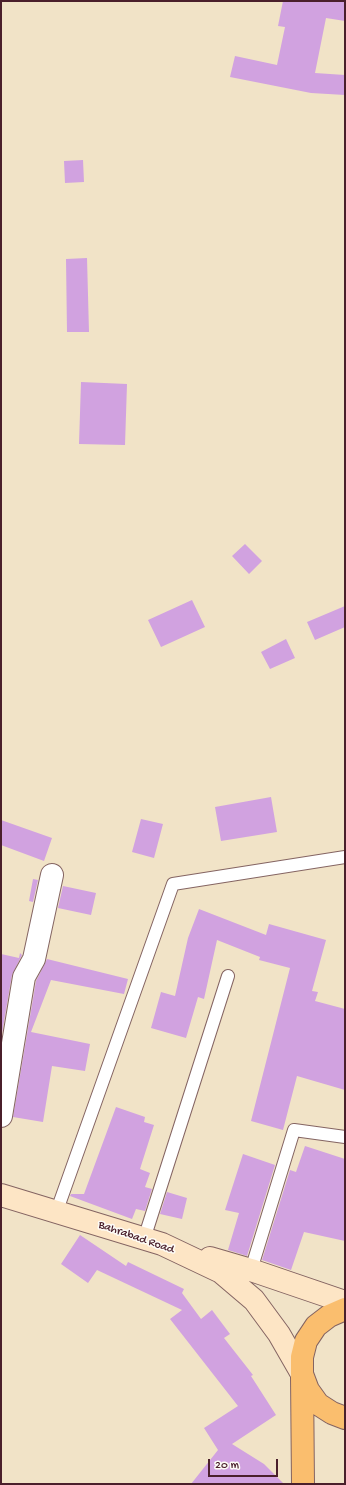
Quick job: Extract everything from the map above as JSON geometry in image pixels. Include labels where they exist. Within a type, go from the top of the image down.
[{"type":"main road","name":"Bahrabad Road","points":[[1,1195],[56,1213],[153,1241],[221,1272],[254,1300],[279,1334],[302,1374],[303,1484]]},
{"type":"main road","points":[[153,1241],[251,1270],[345,1302]]},
{"type":"main road","points":[[345,1309],[329,1316],[316,1326],[306,1341],[303,1352],[302,1374],[308,1390],[318,1404],[332,1413],[345,1418]]},
{"type":"street","points":[[1,1116],[24,977],[34,959],[52,875]]},
{"type":"lane","points":[[56,1213],[173,884],[345,857]]},
{"type":"lane","points":[[153,1241],[228,976]]},
{"type":"lane","points":[[251,1270],[294,1130],[345,1137]]},
{"type":"building","points":[[283,1],[345,1],[345,21],[326,18],[315,73],[345,75],[345,95],[311,93],[230,77],[235,56],[277,65],[285,27],[278,26]]},
{"type":"building","points":[[83,160],[84,182],[65,183],[64,161]]},
{"type":"building","points":[[87,258],[89,332],[67,332],[66,259]]},
{"type":"building","points":[[81,382],[127,384],[125,445],[79,444]]},
{"type":"building","points":[[245,544],[262,561],[249,574],[232,556]]},
{"type":"building","points":[[192,600],[205,627],[161,647],[148,620]]},
{"type":"building","points":[[345,606],[345,627],[315,640],[307,622]]},
{"type":"building","points":[[286,639],[295,658],[270,669],[261,652]]},
{"type":"building","points":[[271,797],[277,832],[221,841],[215,807]]},
{"type":"building","points":[[141,819],[163,824],[154,858],[132,852]]},
{"type":"building","points":[[1,820],[52,838],[44,861],[1,845]]},
{"type":"building","points":[[33,879],[38,880],[33,902],[29,901]]},
{"type":"building","points":[[63,886],[96,893],[91,915],[58,908]]},
{"type":"building","points":[[199,909],[266,935],[269,924],[326,940],[312,991],[318,992],[315,1001],[345,1009],[345,1090],[297,1076],[283,1130],[251,1121],[290,968],[259,960],[260,957],[217,940],[204,999],[198,997],[186,1038],[151,1028],[161,992],[175,996],[188,938]]},
{"type":"building","points":[[20,953],[22,955],[12,975],[1,1039],[1,954],[19,958]]},
{"type":"building","points":[[47,959],[128,979],[124,994],[51,980],[31,1032],[90,1044],[85,1071],[52,1066],[43,1122],[13,1117],[36,981]]},
{"type":"building","points":[[116,1107],[145,1117],[144,1122],[154,1125],[140,1169],[150,1173],[145,1187],[152,1189],[145,1211],[136,1209],[132,1219],[70,1196],[71,1194],[84,1194]]},
{"type":"building","points":[[305,1146],[345,1159],[345,1241],[304,1232],[291,1270],[262,1260],[290,1170],[296,1172]]},
{"type":"building","points":[[243,1154],[275,1165],[247,1256],[228,1250],[239,1213],[225,1210]]},
{"type":"building","points":[[167,1192],[187,1198],[182,1219],[160,1214]]},
{"type":"building","points":[[80,1235],[126,1266],[128,1262],[184,1289],[182,1293],[201,1319],[212,1310],[230,1334],[224,1338],[253,1375],[251,1376],[276,1415],[232,1444],[264,1464],[284,1484],[191,1484],[218,1450],[204,1428],[238,1406],[170,1319],[182,1310],[97,1270],[88,1283],[61,1264]]}]
